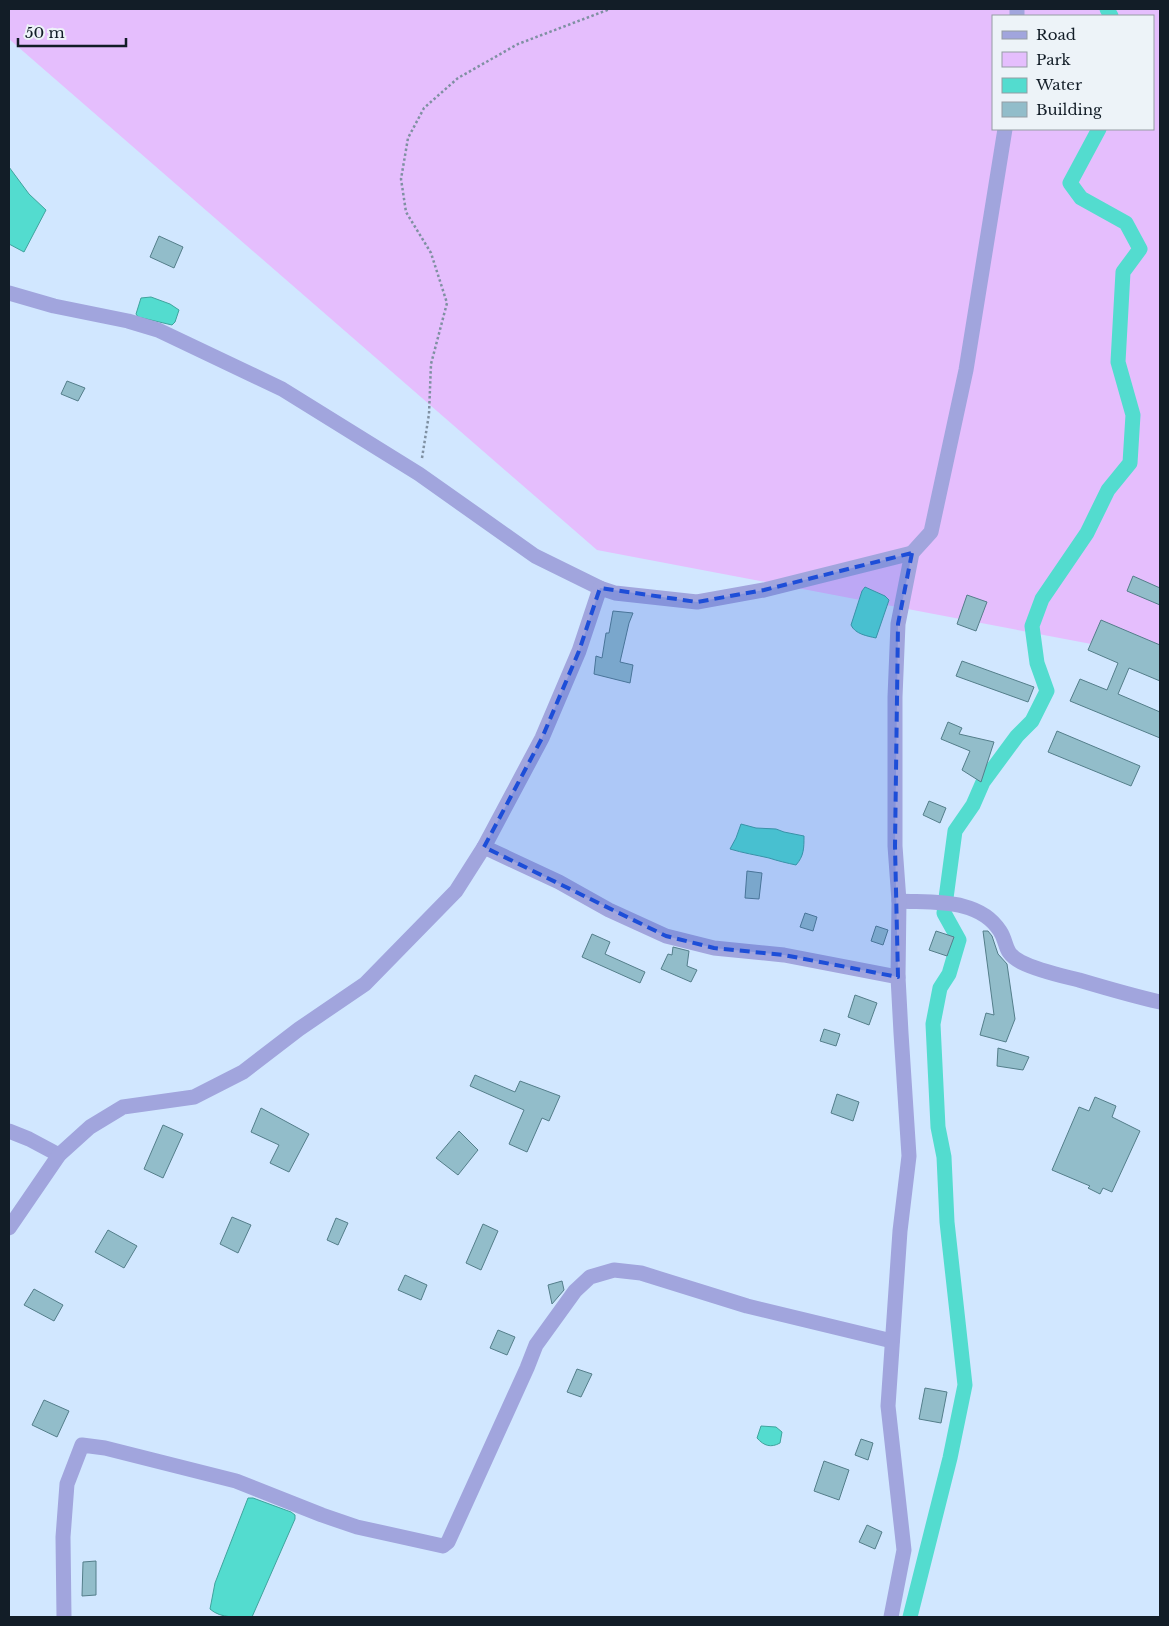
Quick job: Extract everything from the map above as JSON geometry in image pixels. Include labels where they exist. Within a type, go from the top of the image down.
[{"type":"street","points":[[891,1617],[904,1550],[888,1406],[900,1231],[909,1156],[898,976],[899,901],[895,846],[895,697],[898,624],[912,553],[931,532],[966,370],[1005,130]]},
{"type":"street","points":[[9,293],[54,306],[128,321],[158,330],[282,389],[419,474],[535,556],[600,588],[615,593],[697,602],[764,590],[912,553]]},
{"type":"street","points":[[9,1228],[59,1155],[90,1127],[123,1107],[194,1098],[244,1072],[299,1029],[365,984],[456,891],[484,847],[542,738],[579,651],[600,588]]},
{"type":"street","points":[[484,847],[559,882],[609,910],[666,936],[714,948],[784,956],[898,976]]},
{"type":"street","points":[[899,901],[956,904],[980,912],[992,920],[1002,933],[1006,949],[1018,961],[1036,969],[1160,1002]]},
{"type":"street","points":[[9,1131],[59,1155]]},
{"type":"street","points":[[64,1617],[63,1536],[67,1484],[82,1446],[106,1448],[236,1481],[357,1527],[443,1546],[448,1542],[452,1534],[536,1345],[575,1291],[590,1277],[614,1270],[641,1273],[747,1306],[892,1341]]},
{"type":"path","points":[[419,474],[430,414],[431,364],[447,303],[431,253],[406,212],[401,179],[408,138],[424,108],[458,78],[518,44],[610,9]]},
{"type":"highlighted area","points":[[912,553],[898,624],[895,846],[898,977],[784,955],[714,948],[666,936],[484,847],[542,738],[579,651],[600,588],[697,602],[764,590]]},
{"type":"green space","points":[[9,9],[1160,9],[1160,657],[597,550],[9,39]]},
{"type":"water","points":[[9,167],[29,194],[46,210],[24,252],[9,244]]},
{"type":"water","points":[[151,297],[170,304],[179,310],[172,325],[138,317],[136,314],[141,298]]},
{"type":"water","points":[[865,587],[885,596],[889,600],[876,638],[858,633],[851,625]]},
{"type":"water","points":[[741,824],[756,828],[776,829],[804,836],[803,852],[799,862],[796,865],[730,849]]},
{"type":"water","points":[[761,1426],[776,1427],[782,1432],[780,1443],[771,1446],[760,1441],[757,1438]]},
{"type":"water","points":[[248,1498],[253,1498],[291,1512],[295,1515],[295,1519],[252,1617],[224,1616],[210,1609],[215,1583]]},
{"type":"building","points":[[159,236],[183,247],[174,268],[150,257]]},
{"type":"building","points":[[67,381],[85,388],[78,401],[61,394]]},
{"type":"building","points":[[1133,576],[1160,588],[1160,605],[1127,591]]},
{"type":"building","points":[[967,595],[987,602],[976,631],[957,624]]},
{"type":"building","points":[[613,611],[633,613],[620,662],[633,665],[630,683],[594,674],[596,656],[602,658],[606,633],[609,633]]},
{"type":"building","points":[[1101,620],[1160,645],[1160,681],[1129,668],[1118,694],[1160,712],[1160,738],[1070,701],[1080,679],[1107,690],[1118,663],[1088,650]]},
{"type":"building","points":[[962,661],[1034,687],[1028,702],[956,676]]},
{"type":"building","points":[[948,722],[962,728],[959,734],[994,742],[981,782],[962,770],[970,751],[941,739]]},
{"type":"building","points":[[1057,731],[1140,766],[1131,786],[1048,752]]},
{"type":"building","points":[[929,801],[946,808],[940,823],[923,815]]},
{"type":"building","points":[[747,871],[762,873],[759,899],[745,898]]},
{"type":"building","points":[[805,913],[817,917],[813,931],[800,927]]},
{"type":"building","points":[[876,926],[888,930],[883,945],[871,941]]},
{"type":"building","points":[[936,931],[954,937],[947,956],[929,950]]},
{"type":"building","points":[[983,931],[988,931],[992,936],[998,954],[1007,964],[1015,1019],[1006,1042],[980,1035],[986,1013],[994,1015]]},
{"type":"building","points":[[592,934],[610,942],[605,954],[645,972],[640,983],[582,957]]},
{"type":"building","points":[[673,947],[689,951],[687,966],[697,970],[691,982],[661,969],[668,954],[672,955]]},
{"type":"building","points":[[855,995],[877,1003],[869,1025],[848,1017]]},
{"type":"building","points":[[824,1029],[840,1034],[836,1046],[820,1041]]},
{"type":"building","points":[[998,1048],[1029,1057],[1023,1070],[997,1066]]},
{"type":"building","points":[[475,1075],[515,1092],[520,1081],[560,1096],[549,1121],[542,1118],[527,1152],[509,1144],[524,1110],[470,1086]]},
{"type":"building","points":[[837,1094],[859,1102],[853,1121],[831,1113]]},
{"type":"building","points":[[1095,1097],[1116,1106],[1112,1117],[1140,1131],[1112,1192],[1103,1188],[1100,1194],[1088,1188],[1090,1186],[1052,1170],[1079,1107],[1089,1111]]},
{"type":"building","points":[[261,1108],[309,1134],[289,1172],[270,1163],[279,1145],[251,1132]]},
{"type":"building","points":[[163,1125],[183,1134],[163,1178],[144,1169]]},
{"type":"building","points":[[459,1131],[478,1150],[458,1175],[436,1158]]},
{"type":"building","points":[[232,1217],[251,1225],[238,1253],[220,1244]]},
{"type":"building","points":[[336,1218],[348,1223],[338,1245],[327,1240]]},
{"type":"building","points":[[483,1224],[498,1231],[481,1270],[466,1263]]},
{"type":"building","points":[[108,1230],[137,1246],[124,1268],[95,1252]]},
{"type":"building","points":[[405,1275],[427,1285],[421,1300],[398,1290]]},
{"type":"building","points":[[562,1281],[564,1290],[552,1304],[548,1285]]},
{"type":"building","points":[[34,1289],[63,1305],[54,1321],[24,1305]]},
{"type":"building","points":[[498,1330],[515,1337],[507,1355],[490,1348]]},
{"type":"building","points":[[577,1369],[592,1374],[581,1397],[567,1392]]},
{"type":"building","points":[[925,1388],[947,1392],[941,1423],[919,1419]]},
{"type":"building","points":[[44,1400],[69,1411],[57,1437],[32,1425]]},
{"type":"building","points":[[861,1439],[873,1443],[868,1460],[855,1455]]},
{"type":"building","points":[[824,1461],[849,1470],[839,1500],[814,1491]]},
{"type":"building","points":[[867,1525],[882,1532],[875,1549],[859,1542]]},
{"type":"building","points":[[96,1561],[96,1595],[82,1596],[83,1562]]},
{"type":"waterway","points":[[1107,9],[1110,15]]},
{"type":"waterway","points":[[910,1617],[950,1458],[965,1385],[947,1222],[944,1157],[938,1127],[933,1024],[940,988],[949,974],[959,940],[944,913],[955,831],[973,805],[983,782],[1017,736],[1032,721],[1047,691],[1037,663],[1032,626],[1042,599],[1087,533],[1108,490],[1130,463],[1133,415],[1118,362],[1123,272],[1140,249],[1126,223],[1081,198],[1070,183],[1098,130]]}]
